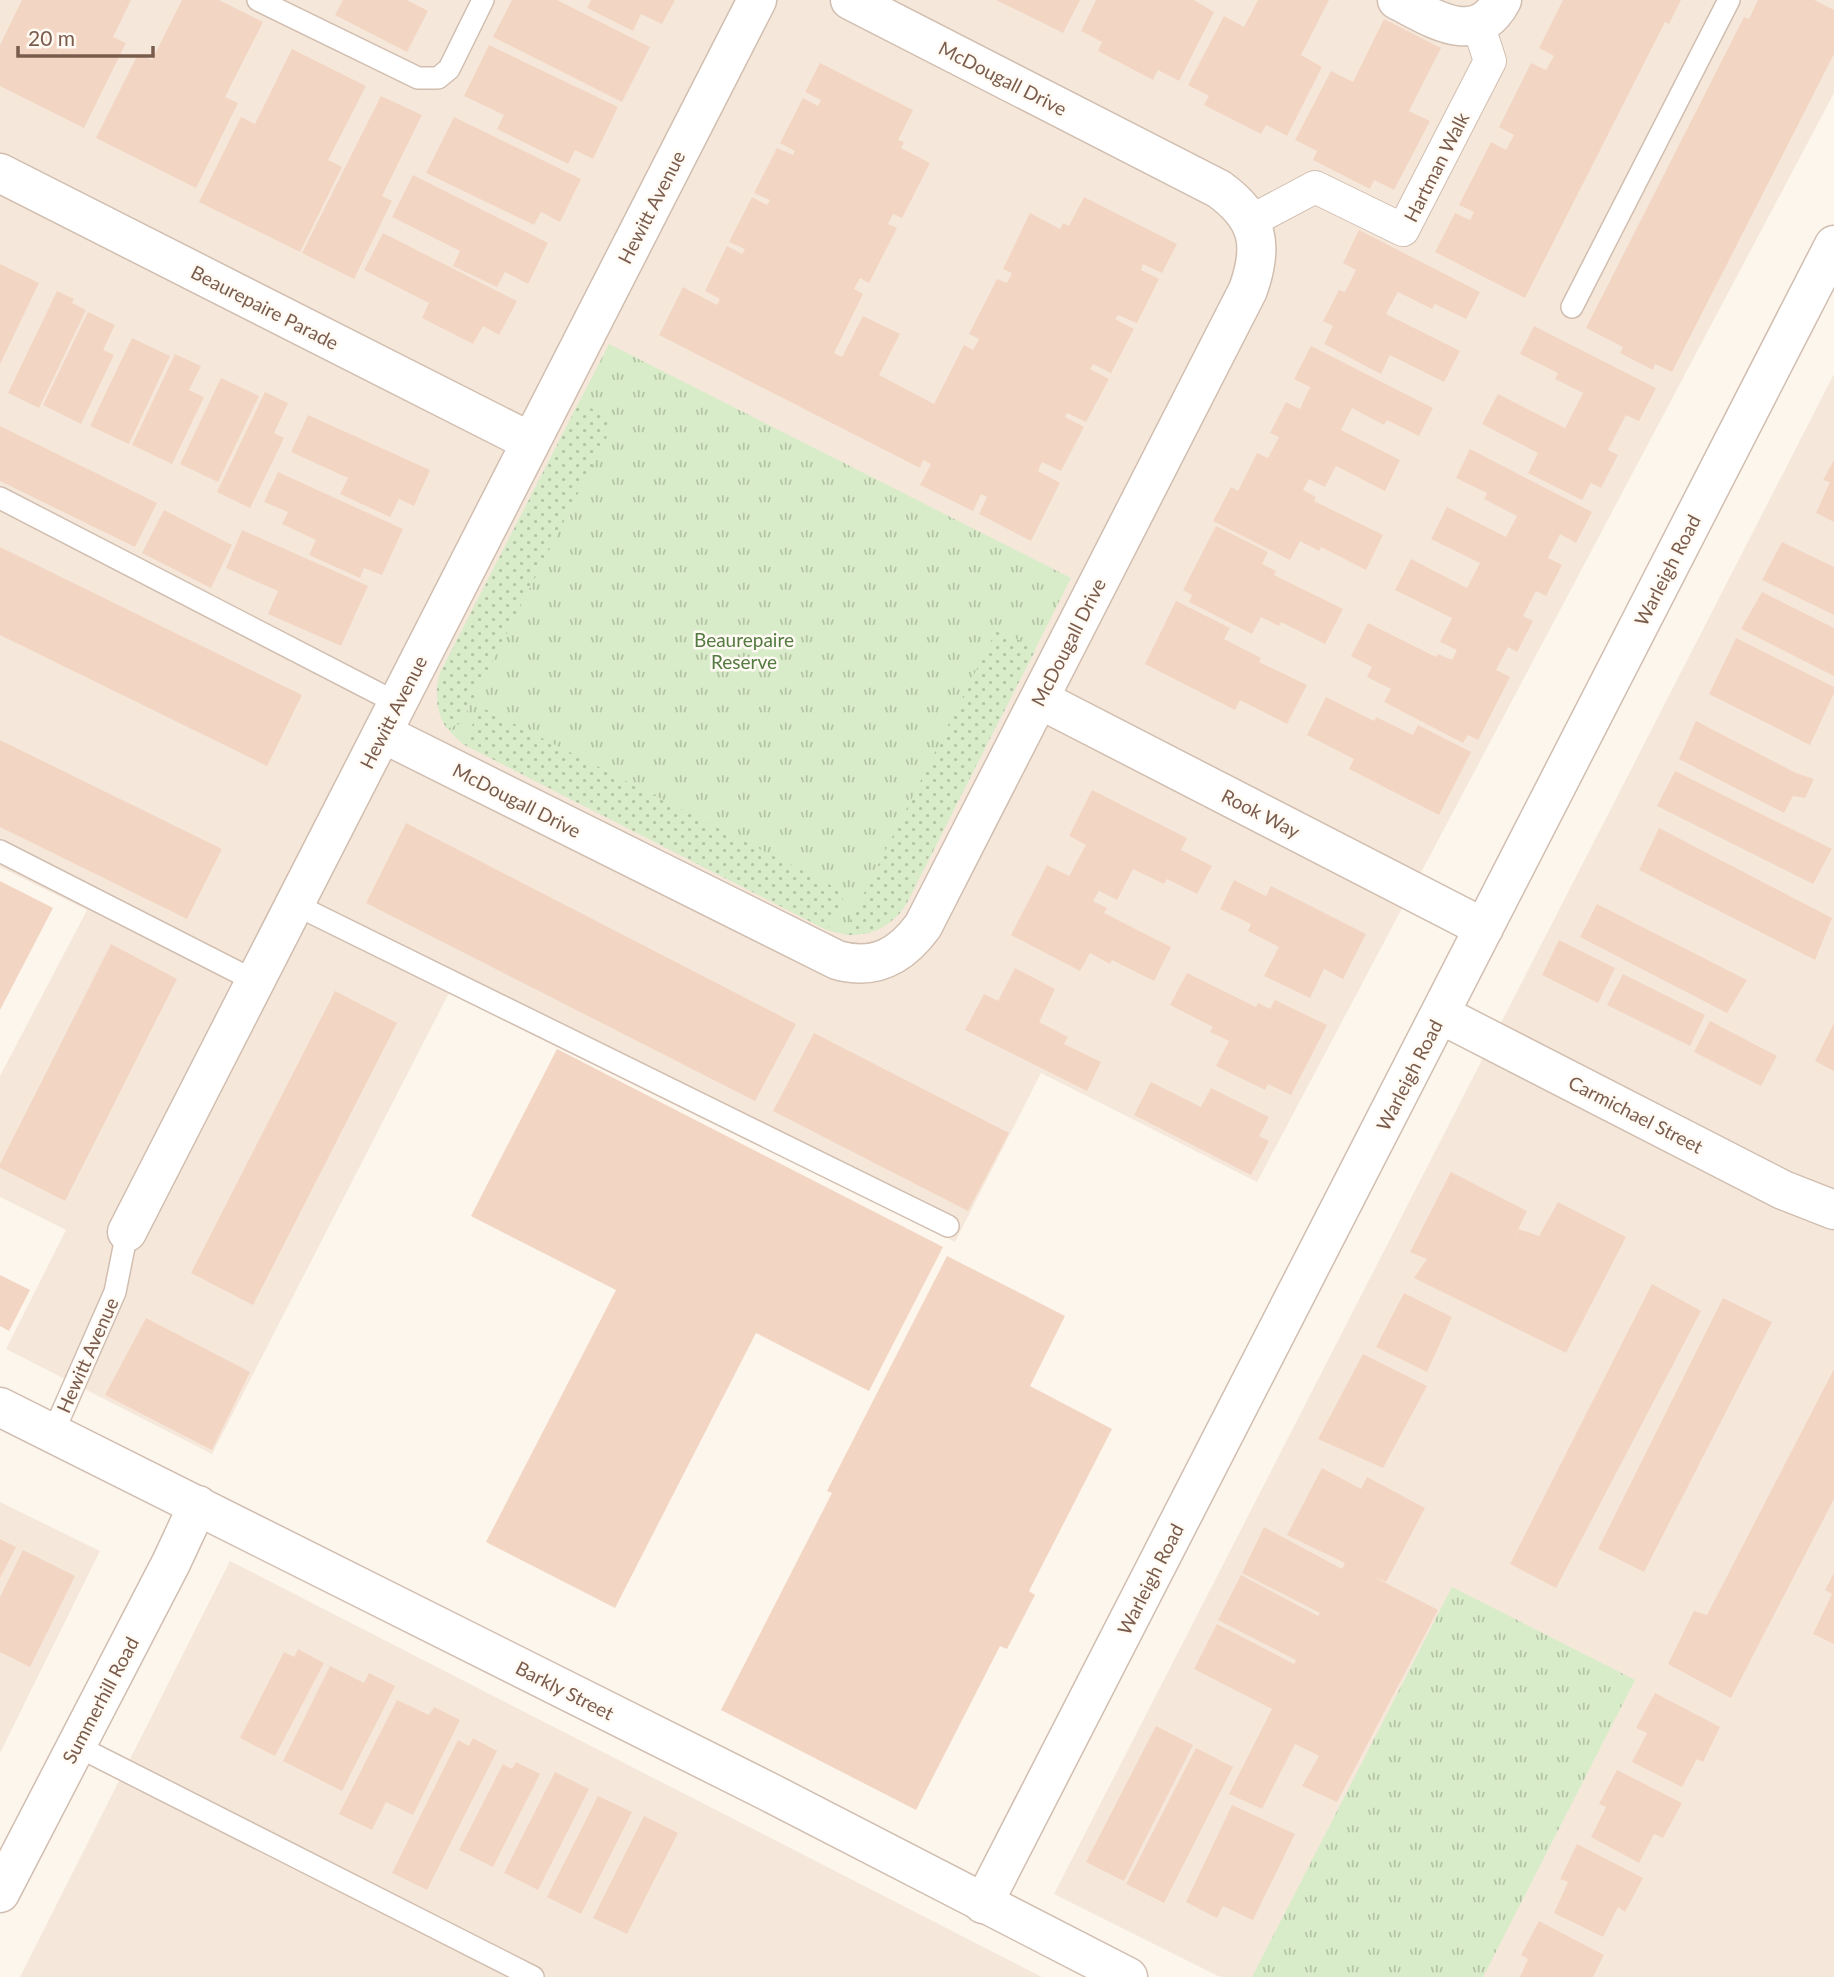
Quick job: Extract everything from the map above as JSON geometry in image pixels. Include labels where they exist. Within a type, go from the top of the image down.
[{"type":"street","name":"Hewitt Avenue","points":[[127,1232],[757,0]]},
{"type":"street","name":"McDougall Drive","points":[[390,718],[822,954],[850,964],[865,964],[897,953],[910,944],[923,926],[1248,290],[1256,268],[1258,250],[1251,221],[1236,201],[1219,189],[850,0]]},
{"type":"street","points":[[1397,0],[1452,26],[1465,27],[1490,12]]},
{"type":"street","name":"Hartman Walk","points":[[1251,221],[1315,187],[1403,230],[1490,61],[1490,12]]},
{"type":"street","name":"Beaurepaire Parade","points":[[0,173],[531,442]]},
{"type":"street","name":"Warleigh Road","points":[[983,1904],[1834,245]]},
{"type":"street","name":"Rook Way","points":[[1039,699],[1484,928]]},
{"type":"street","name":"Carmichael Street","points":[[1440,1014],[1783,1190],[1834,1210]]},
{"type":"street","name":"Barkly Street","points":[[0,1407],[771,1793],[1128,1977]]},
{"type":"street","name":"Summerhill Road","points":[[0,1893],[171,1563],[198,1505]]},
{"type":"lane","points":[[258,0],[418,78],[438,78],[449,69],[483,0]]},
{"type":"lane","points":[[1572,307],[1729,0]]},
{"type":"lane","points":[[0,498],[390,718]]},
{"type":"lane","points":[[0,850],[255,981]]},
{"type":"lane","points":[[294,904],[948,1226]]},
{"type":"lane","name":"Hewitt Avenue","points":[[52,1433],[116,1292],[127,1232]]},
{"type":"lane","points":[[75,1745],[533,1977]]},
{"type":"shaded area","points":[[0,0],[1834,0],[1834,93],[1257,1182],[1041,1073],[955,1242],[451,989],[212,1454],[6,1349],[66,1230],[0,1197],[0,1076],[87,910],[0,867]]},
{"type":"shaded area","points":[[1834,374],[1834,1977],[1220,1977],[1054,1894]]},
{"type":"shaded area","points":[[0,1502],[100,1551],[0,1753]]},
{"type":"shaded area","points":[[230,1561],[1042,1977],[20,1977]]},
{"type":"green space","name":"Beaurepaire Reserve","points":[[609,344],[1071,578],[907,903],[881,928],[862,934],[827,930],[463,744],[443,721],[437,703],[440,673]]},
{"type":"green space","points":[[579,402],[615,421],[461,723],[447,729],[437,701],[440,673]]},
{"type":"green space","points":[[997,629],[1036,649],[900,913],[888,924],[874,931],[843,935]]},
{"type":"green space","points":[[481,707],[846,893],[827,930],[463,744]]},
{"type":"green space","points":[[1452,1587],[1635,1680],[1483,1977],[1252,1977]]},
{"type":"building","points":[[22,0],[131,0],[113,37],[126,43],[84,128],[0,86],[0,45]]},
{"type":"building","points":[[182,0],[219,0],[263,22],[225,97],[238,103],[196,188],[96,138],[138,54],[152,60]]},
{"type":"building","points":[[343,0],[407,0],[428,11],[407,52],[335,15]]},
{"type":"building","points":[[512,0],[557,0],[650,47],[622,102],[493,37]]},
{"type":"building","points":[[591,0],[675,0],[662,24],[641,14],[633,31],[587,8]]},
{"type":"building","points":[[996,0],[1080,0],[1063,33]]},
{"type":"building","points":[[1096,0],[1194,0],[1214,12],[1179,81],[1158,70],[1153,80],[1098,51],[1102,42],[1081,31]]},
{"type":"building","points":[[1258,0],[1329,0],[1301,55],[1322,67],[1287,136],[1266,125],[1261,134],[1204,105],[1209,96],[1188,85],[1224,16],[1244,27]]},
{"type":"building","points":[[1563,0],[1681,0],[1669,24],[1665,22],[1525,298],[1435,252],[1455,213],[1470,220],[1474,212],[1459,205],[1491,142],[1506,150],[1514,135],[1499,127],[1531,63],[1546,70],[1554,56],[1539,48]]},
{"type":"building","points":[[1758,0],[1814,0],[1834,10],[1834,54],[1672,372],[1655,364],[1653,370],[1620,353],[1623,347],[1586,328],[1744,17],[1749,19]]},
{"type":"building","points":[[1384,19],[1441,48],[1409,111],[1430,121],[1394,190],[1374,180],[1370,189],[1313,160],[1317,151],[1295,140],[1331,71],[1353,82]]},
{"type":"building","points":[[489,45],[618,107],[593,159],[575,150],[568,164],[497,129],[504,115],[464,96]]},
{"type":"building","points":[[292,49],[366,86],[328,160],[342,167],[300,252],[199,202],[241,117],[255,124]]},
{"type":"building","points":[[820,63],[913,110],[898,140],[904,142],[901,148],[930,163],[902,218],[893,214],[888,224],[897,228],[869,283],[860,278],[854,289],[863,294],[834,353],[842,357],[863,316],[900,334],[879,375],[934,404],[964,345],[973,350],[979,339],[969,334],[997,279],[1007,283],[1012,273],[1003,269],[1030,213],[1060,229],[1063,223],[1069,226],[1084,197],[1177,244],[1162,273],[1143,264],[1141,270],[1159,279],[1137,323],[1118,315],[1115,319],[1134,329],[1111,373],[1093,364],[1090,369],[1109,379],[1086,422],[1067,413],[1065,417],[1084,427],[1061,471],[1042,462],[1038,471],[1060,483],[1031,541],[979,514],[987,497],[981,494],[973,511],[920,485],[931,464],[923,460],[920,468],[659,335],[683,287],[717,305],[720,299],[705,291],[727,246],[742,254],[745,249],[729,242],[752,197],[767,205],[770,200],[754,193],[777,148],[793,155],[795,151],[780,143],[803,98],[818,106],[821,100],[805,92]]},
{"type":"building","points":[[381,96],[422,115],[382,196],[392,201],[354,279],[302,253]]},
{"type":"building","points":[[454,117],[581,179],[560,222],[541,212],[534,225],[426,173]]},
{"type":"building","points":[[413,175],[548,243],[528,284],[505,272],[497,287],[453,266],[460,251],[392,217]]},
{"type":"building","points":[[1359,230],[1480,292],[1466,319],[1435,304],[1432,309],[1398,292],[1386,314],[1460,351],[1444,382],[1390,355],[1381,374],[1324,344],[1333,326],[1323,321],[1339,290],[1345,292],[1356,270],[1343,263]]},
{"type":"building","points":[[383,233],[517,301],[499,335],[483,326],[473,344],[422,318],[429,303],[364,270]]},
{"type":"building","points":[[0,264],[39,283],[0,364]]},
{"type":"building","points":[[57,291],[74,299],[72,303],[86,310],[39,408],[8,393]]},
{"type":"building","points":[[88,312],[115,325],[103,350],[114,355],[81,424],[43,405]]},
{"type":"building","points":[[1534,326],[1656,388],[1639,421],[1626,415],[1608,450],[1618,455],[1601,488],[1591,483],[1582,500],[1528,473],[1538,453],[1482,424],[1498,394],[1565,428],[1583,393],[1555,379],[1558,373],[1520,354]]},
{"type":"building","points":[[132,338],[170,356],[129,444],[90,426]]},
{"type":"building","points":[[1311,346],[1433,408],[1419,436],[1387,420],[1384,425],[1352,408],[1341,430],[1400,460],[1385,491],[1336,466],[1325,487],[1309,479],[1303,490],[1316,497],[1314,501],[1383,535],[1366,570],[1321,547],[1319,551],[1300,541],[1290,560],[1213,521],[1231,487],[1238,491],[1257,453],[1268,458],[1279,437],[1270,433],[1286,402],[1300,409],[1310,387],[1294,379]]},
{"type":"building","points":[[175,354],[201,366],[189,390],[204,397],[172,464],[132,445]]},
{"type":"building","points":[[221,378],[259,396],[218,482],[180,464]]},
{"type":"building","points":[[265,392],[288,403],[274,433],[284,438],[250,508],[217,492]]},
{"type":"building","points":[[308,415],[430,470],[414,506],[399,499],[390,517],[340,494],[348,478],[291,452]]},
{"type":"building","points":[[0,426],[157,503],[135,547],[0,481]]},
{"type":"building","points":[[1470,449],[1592,512],[1576,543],[1560,534],[1548,558],[1562,565],[1546,596],[1536,591],[1523,616],[1533,621],[1517,652],[1508,647],[1496,670],[1510,677],[1478,740],[1468,735],[1463,743],[1384,702],[1391,689],[1367,677],[1372,667],[1351,656],[1368,623],[1436,657],[1438,654],[1452,660],[1457,650],[1440,642],[1452,618],[1395,590],[1411,559],[1467,588],[1480,563],[1431,539],[1447,507],[1506,537],[1517,516],[1484,499],[1487,493],[1456,478]]},
{"type":"building","points":[[1834,460],[1834,522],[1816,513],[1830,482],[1823,480]]},
{"type":"building","points":[[278,472],[403,529],[382,575],[364,568],[360,578],[309,555],[316,540],[282,524],[288,512],[264,502]]},
{"type":"building","points":[[164,510],[232,545],[211,588],[142,553]]},
{"type":"building","points":[[1216,526],[1268,552],[1262,564],[1276,571],[1274,575],[1343,609],[1325,644],[1281,622],[1279,626],[1261,617],[1252,634],[1189,602],[1192,595],[1183,590]]},
{"type":"building","points":[[242,530],[368,586],[341,646],[268,614],[278,591],[226,568]]},
{"type":"building","points":[[1782,542],[1834,567],[1834,615],[1762,580]]},
{"type":"building","points":[[0,547],[302,695],[267,766],[0,635]]},
{"type":"building","points":[[1762,592],[1834,628],[1834,676],[1741,629]]},
{"type":"building","points":[[1176,601],[1230,628],[1224,639],[1261,658],[1259,662],[1307,685],[1287,724],[1240,700],[1235,710],[1145,664]]},
{"type":"building","points":[[1736,638],[1834,687],[1834,693],[1810,745],[1709,694]]},
{"type":"building","points":[[1326,697],[1374,721],[1376,717],[1413,735],[1418,725],[1471,752],[1439,815],[1349,769],[1354,759],[1307,735]]},
{"type":"building","points":[[1696,721],[1796,773],[1814,779],[1805,798],[1793,796],[1784,813],[1679,759]]},
{"type":"building","points":[[0,740],[222,849],[187,919],[0,827]]},
{"type":"building","points":[[1675,771],[1832,849],[1813,884],[1657,806]]},
{"type":"building","points":[[1092,790],[1187,838],[1181,850],[1212,866],[1197,894],[1167,879],[1164,884],[1133,869],[1117,900],[1099,891],[1093,901],[1107,908],[1104,913],[1171,947],[1154,981],[1112,960],[1110,964],[1090,953],[1080,971],[1011,935],[1047,865],[1069,876],[1086,845],[1069,836]]},
{"type":"building","points":[[406,823],[796,1024],[755,1101],[366,903]]},
{"type":"building","points":[[1659,828],[1832,918],[1815,960],[1639,870]]},
{"type":"building","points":[[1234,880],[1266,896],[1271,886],[1366,934],[1343,979],[1324,969],[1310,998],[1264,976],[1279,947],[1248,931],[1251,924],[1220,909]]},
{"type":"building","points":[[0,881],[53,908],[0,1010]]},
{"type":"building","points":[[1597,904],[1747,980],[1727,1013],[1580,937]]},
{"type":"building","points":[[1559,940],[1615,968],[1598,1003],[1542,975]]},
{"type":"building","points":[[111,944],[177,979],[65,1201],[0,1168],[0,1164]]},
{"type":"building","points":[[1015,968],[1055,989],[1039,1022],[1068,1037],[1064,1044],[1101,1062],[1087,1091],[965,1030],[984,994],[998,1001]]},
{"type":"building","points":[[1187,973],[1256,1007],[1258,1003],[1270,1009],[1275,1000],[1327,1025],[1291,1095],[1268,1084],[1265,1090],[1216,1066],[1229,1041],[1210,1032],[1213,1027],[1170,1005]]},
{"type":"building","points":[[1623,974],[1705,1015],[1690,1046],[1607,1005]]},
{"type":"building","points":[[335,991],[397,1023],[253,1305],[191,1273]]},
{"type":"building","points":[[1710,1021],[1777,1056],[1761,1086],[1694,1052]]},
{"type":"building","points":[[1834,1023],[1834,1071],[1815,1061]]},
{"type":"building","points":[[814,1033],[1009,1133],[968,1211],[773,1111]]},
{"type":"building","points":[[557,1049],[943,1247],[869,1391],[756,1333],[615,1608],[486,1542],[616,1290],[471,1216]]},
{"type":"building","points":[[1151,1082],[1201,1107],[1211,1088],[1269,1117],[1259,1136],[1269,1141],[1251,1175],[1134,1115]]},
{"type":"building","points":[[1451,1172],[1527,1211],[1514,1238],[1519,1229],[1539,1236],[1558,1202],[1626,1237],[1566,1353],[1414,1278],[1427,1259],[1410,1252]]},
{"type":"building","points":[[947,1256],[1065,1316],[1030,1386],[1112,1429],[1029,1591],[1035,1595],[1007,1649],[1000,1646],[916,1810],[721,1710],[832,1493],[827,1491]]},
{"type":"building","points":[[0,1275],[30,1290],[9,1331],[0,1326]]},
{"type":"building","points":[[1652,1284],[1701,1311],[1556,1588],[1510,1564]]},
{"type":"building","points":[[1404,1293],[1452,1317],[1427,1372],[1376,1347]]},
{"type":"building","points":[[1723,1298],[1772,1322],[1644,1572],[1598,1549]]},
{"type":"building","points":[[146,1318],[250,1372],[212,1450],[105,1395]]},
{"type":"building","points":[[1363,1354],[1427,1386],[1383,1468],[1318,1439]]},
{"type":"building","points":[[1834,1369],[1834,1499],[1731,1698],[1668,1664],[1694,1611],[1707,1615]]},
{"type":"building","points":[[1322,1468],[1361,1489],[1367,1477],[1425,1508],[1386,1582],[1372,1576],[1438,1610],[1337,1802],[1302,1786],[1319,1756],[1295,1744],[1262,1809],[1229,1794],[1272,1709],[1194,1669],[1217,1624],[1294,1664],[1296,1660],[1218,1620],[1241,1575],[1318,1616],[1320,1613],[1242,1573],[1264,1527],[1342,1569],[1345,1563],[1287,1535]]},
{"type":"building","points":[[0,1539],[16,1547],[0,1578]]},
{"type":"building","points":[[23,1550],[75,1576],[30,1667],[0,1652],[0,1597]]},
{"type":"building","points":[[1834,1573],[1834,1644],[1813,1634],[1832,1594],[1825,1590]]},
{"type":"building","points":[[298,1649],[324,1663],[275,1756],[240,1738],[284,1652],[294,1657]]},
{"type":"building","points":[[330,1666],[364,1683],[369,1673],[395,1686],[342,1791],[283,1761]]},
{"type":"building","points":[[1655,1693],[1720,1727],[1703,1762],[1697,1759],[1682,1787],[1632,1762],[1647,1733],[1636,1728]]},
{"type":"building","points":[[397,1700],[429,1715],[434,1707],[460,1720],[413,1815],[386,1802],[372,1830],[339,1814]]},
{"type":"building","points":[[1156,1726],[1193,1745],[1124,1881],[1086,1862]]},
{"type":"building","points":[[473,1738],[497,1751],[427,1890],[392,1873],[458,1740],[469,1746]]},
{"type":"building","points":[[1196,1748],[1233,1767],[1164,1903],[1126,1884]]},
{"type":"building","points":[[516,1762],[540,1774],[493,1867],[459,1850],[503,1764],[512,1769]]},
{"type":"building","points":[[1617,1770],[1682,1803],[1663,1838],[1654,1834],[1639,1863],[1591,1837],[1606,1807],[1599,1804]]},
{"type":"building","points":[[555,1772],[589,1789],[538,1890],[504,1873]]},
{"type":"building","points":[[598,1796],[632,1812],[581,1914],[547,1897]]},
{"type":"building","points":[[1232,1805],[1295,1834],[1253,1920],[1223,1906],[1217,1918],[1186,1902]]},
{"type":"building","points":[[644,1816],[678,1833],[627,1934],[593,1918]]},
{"type":"building","points":[[1577,1844],[1643,1878],[1625,1912],[1618,1907],[1603,1937],[1554,1913],[1568,1882],[1560,1879]]},
{"type":"building","points":[[1539,1921],[1604,1955],[1593,1977],[1520,1977],[1528,1959],[1521,1955]]}]
